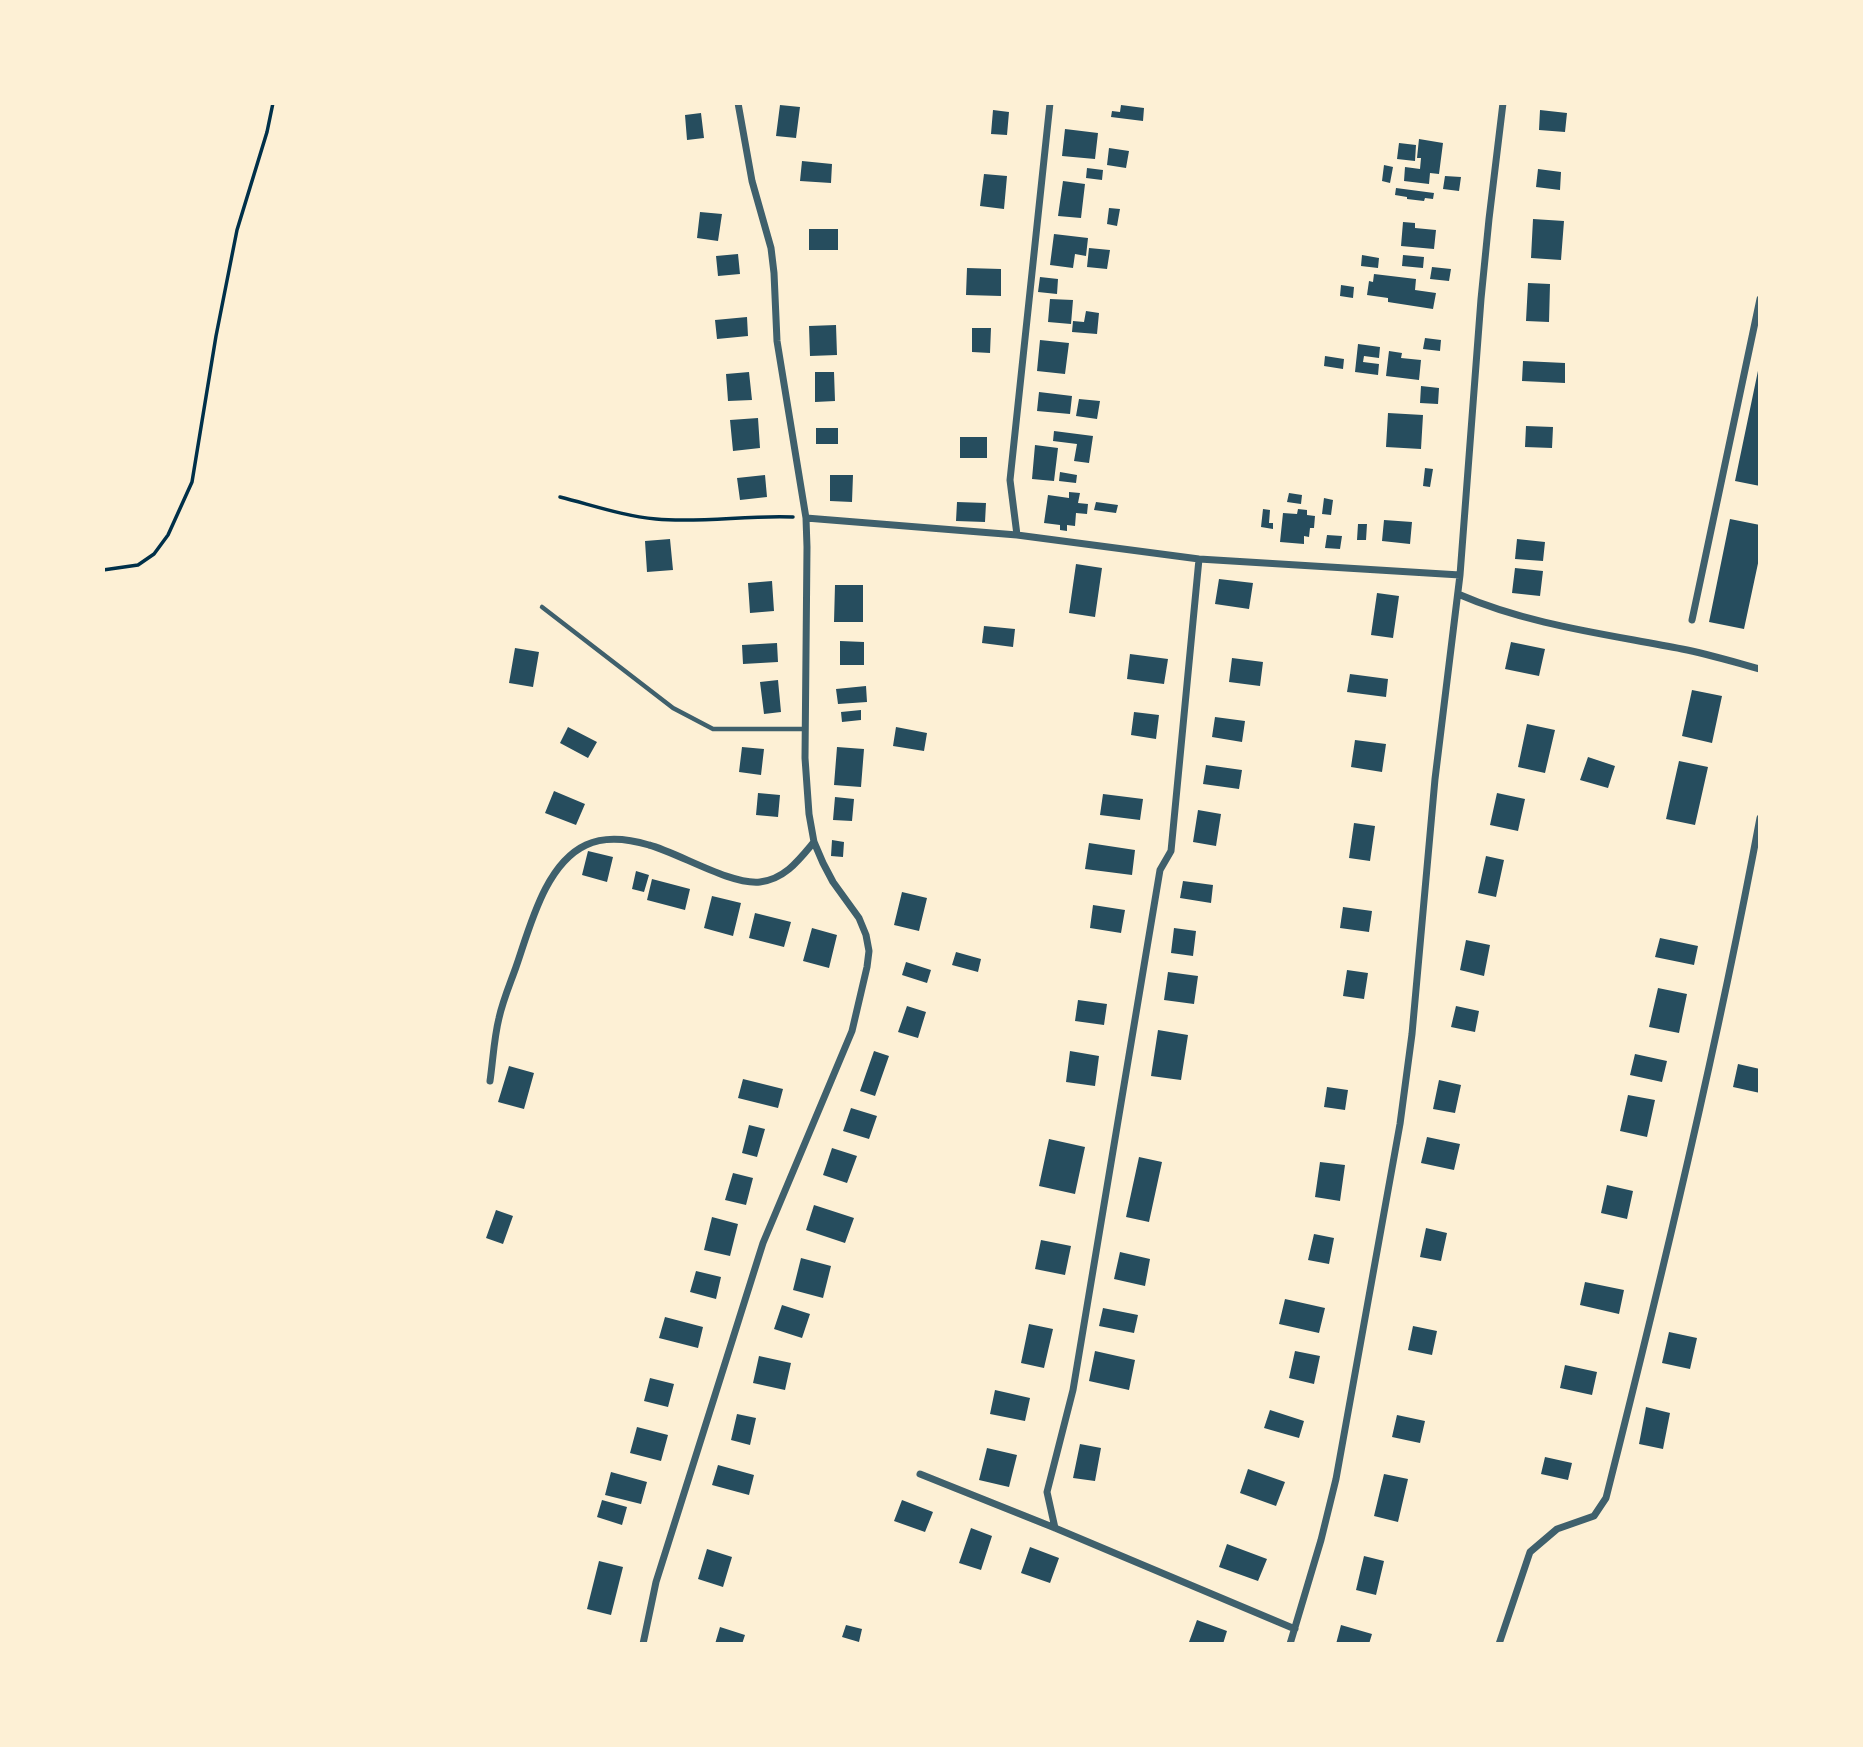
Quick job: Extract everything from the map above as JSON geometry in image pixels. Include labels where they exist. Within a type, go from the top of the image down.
[{"type":"street","points":[[643,1644],[656,1582],[763,1243],[852,1031],[869,951],[859,918],[833,883],[814,842],[806,785],[806,518],[780,362],[771,248],[752,181],[738,103]]},
{"type":"street","points":[[1017,535],[1010,480],[1050,103]]},
{"type":"street","points":[[1290,1644],[1336,1479],[1400,1124],[1412,1034],[1435,779],[1460,575],[1483,285],[1503,103]]},
{"type":"street","points":[[1692,620],[1760,299]]},
{"type":"street","points":[[806,518],[1017,535],[1199,559],[1460,575]]},
{"type":"street","points":[[1055,1528],[1047,1492],[1073,1390],[1160,870],[1171,851],[1199,559]]},
{"type":"street","points":[[1458,594],[1516,616],[1686,650],[1760,669]]},
{"type":"street","points":[[1499,1644],[1530,1552],[1558,1529],[1594,1516],[1606,1498],[1659,1289],[1737,941],[1760,818]]},
{"type":"street","points":[[490,1081],[499,1018],[537,907],[561,866],[584,845],[611,839],[650,845],[729,877],[757,883],[777,878],[796,864],[814,842]]},
{"type":"street","points":[[919,1474],[1295,1629]]},
{"type":"lane","points":[[542,607],[673,708],[713,729],[805,729]]},
{"type":"path","points":[[103,570],[138,565],[155,554],[168,535],[191,482],[237,230],[267,132],[273,103]]},
{"type":"path","points":[[560,497],[658,519],[806,518]]},
{"type":"building","points":[[780,105],[800,107],[796,138],[776,136]]},
{"type":"building","points":[[1121,105],[1144,108],[1143,121],[1111,117],[1112,111],[1120,112]]},
{"type":"building","points":[[993,110],[1009,112],[1007,135],[991,134]]},
{"type":"building","points":[[1540,110],[1567,113],[1565,132],[1539,130]]},
{"type":"building","points":[[701,113],[704,138],[687,140],[685,115]]},
{"type":"building","points":[[1065,129],[1098,133],[1095,159],[1062,156]]},
{"type":"building","points":[[1419,139],[1443,143],[1439,174],[1430,173],[1429,184],[1404,181],[1405,167],[1420,169],[1421,158],[1417,158]]},
{"type":"building","points":[[1399,143],[1416,145],[1415,161],[1397,159]]},
{"type":"building","points":[[1109,148],[1129,151],[1126,168],[1107,165]]},
{"type":"building","points":[[802,161],[832,164],[831,183],[800,181]]},
{"type":"building","points":[[1384,165],[1393,167],[1390,183],[1382,181]]},
{"type":"building","points":[[1087,168],[1103,170],[1102,180],[1086,178]]},
{"type":"building","points":[[1538,169],[1561,172],[1560,190],[1536,187]]},
{"type":"building","points":[[984,174],[1007,176],[1004,209],[980,206]]},
{"type":"building","points":[[1445,176],[1461,177],[1459,191],[1443,189]]},
{"type":"building","points":[[1063,181],[1085,184],[1081,218],[1058,216]]},
{"type":"building","points":[[1396,188],[1434,193],[1433,199],[1407,199],[1395,195]]},
{"type":"building","points":[[1109,208],[1120,209],[1117,226],[1107,224]]},
{"type":"building","points":[[700,212],[722,214],[718,241],[697,238]]},
{"type":"building","points":[[1533,219],[1564,221],[1561,260],[1531,258]]},
{"type":"building","points":[[1403,222],[1415,223],[1415,228],[1436,230],[1434,249],[1401,246]]},
{"type":"building","points":[[809,229],[838,229],[838,250],[809,250]]},
{"type":"building","points":[[1054,234],[1088,238],[1086,256],[1075,254],[1073,268],[1050,265]]},
{"type":"building","points":[[1089,248],[1110,250],[1107,269],[1087,267]]},
{"type":"building","points":[[738,254],[740,274],[718,276],[716,256]]},
{"type":"building","points":[[1362,255],[1379,258],[1378,268],[1361,266]]},
{"type":"building","points":[[1403,255],[1424,257],[1423,268],[1402,266]]},
{"type":"building","points":[[1432,267],[1451,269],[1449,281],[1430,279]]},
{"type":"building","points":[[967,268],[1001,269],[1001,296],[966,295]]},
{"type":"building","points":[[1374,274],[1416,279],[1415,290],[1436,293],[1433,309],[1388,302],[1388,298],[1367,295],[1369,281],[1373,282]]},
{"type":"building","points":[[1040,277],[1058,279],[1057,294],[1038,292]]},
{"type":"building","points":[[1528,283],[1550,284],[1549,322],[1526,321]]},
{"type":"building","points":[[1341,285],[1354,287],[1353,298],[1340,296]]},
{"type":"building","points":[[1050,299],[1073,300],[1071,324],[1048,322]]},
{"type":"building","points":[[1086,311],[1099,313],[1097,334],[1072,332],[1073,321],[1084,322]]},
{"type":"building","points":[[747,317],[748,336],[717,339],[715,320]]},
{"type":"building","points":[[836,325],[837,355],[810,356],[809,326]]},
{"type":"building","points":[[972,328],[991,328],[990,353],[972,352]]},
{"type":"building","points":[[1425,338],[1441,340],[1440,351],[1423,349]]},
{"type":"building","points":[[1040,340],[1069,343],[1065,374],[1037,371]]},
{"type":"building","points":[[1358,344],[1380,347],[1379,358],[1364,356],[1363,362],[1379,364],[1378,375],[1355,372]]},
{"type":"building","points":[[1389,351],[1402,353],[1401,358],[1421,360],[1419,380],[1386,376]]},
{"type":"building","points":[[1325,356],[1344,359],[1343,369],[1324,366]]},
{"type":"building","points":[[1523,361],[1565,363],[1565,383],[1522,381]]},
{"type":"building","points":[[1760,366],[1760,486],[1735,481]]},
{"type":"building","points":[[749,372],[752,400],[728,401],[726,374]]},
{"type":"building","points":[[815,372],[834,372],[835,401],[815,402]]},
{"type":"building","points":[[1421,386],[1439,388],[1438,404],[1420,403]]},
{"type":"building","points":[[1039,392],[1072,396],[1070,414],[1037,411]]},
{"type":"building","points":[[1079,399],[1100,401],[1097,419],[1076,416]]},
{"type":"building","points":[[1388,413],[1423,415],[1421,449],[1386,447]]},
{"type":"building","points":[[758,418],[760,448],[733,451],[730,420]]},
{"type":"building","points":[[1526,426],[1553,427],[1552,448],[1525,447]]},
{"type":"building","points":[[816,428],[838,428],[838,444],[816,444]]},
{"type":"building","points":[[1054,431],[1093,436],[1089,463],[1074,461],[1077,444],[1053,441]]},
{"type":"building","points":[[960,437],[987,437],[987,458],[960,458]]},
{"type":"building","points":[[1035,445],[1058,448],[1054,481],[1032,479]]},
{"type":"building","points":[[1425,468],[1433,469],[1430,487],[1423,486]]},
{"type":"building","points":[[1060,472],[1077,475],[1076,483],[1059,481]]},
{"type":"building","points":[[765,475],[767,497],[740,500],[737,478]]},
{"type":"building","points":[[830,475],[853,475],[852,502],[830,501]]},
{"type":"building","points":[[1069,492],[1080,493],[1078,503],[1088,504],[1087,514],[1076,513],[1075,526],[1067,525],[1067,531],[1060,530],[1060,525],[1044,523],[1048,495],[1069,498]]},
{"type":"building","points":[[1289,493],[1302,495],[1301,504],[1287,502]]},
{"type":"building","points":[[1324,498],[1333,500],[1331,515],[1322,514]]},
{"type":"building","points":[[957,502],[986,503],[985,522],[956,521]]},
{"type":"building","points":[[1096,502],[1118,505],[1116,513],[1094,510]]},
{"type":"building","points":[[1263,509],[1270,510],[1269,523],[1273,523],[1273,529],[1261,527]]},
{"type":"building","points":[[1298,509],[1307,510],[1307,515],[1315,516],[1314,528],[1310,528],[1309,537],[1304,536],[1304,544],[1280,542],[1283,513],[1297,514]]},
{"type":"building","points":[[1730,519],[1760,525],[1760,554],[1744,629],[1709,622]]},
{"type":"building","points":[[1384,520],[1412,522],[1410,544],[1382,541]]},
{"type":"building","points":[[1358,524],[1367,524],[1366,540],[1357,540]]},
{"type":"building","points":[[1327,535],[1342,536],[1340,549],[1325,548]]},
{"type":"building","points":[[670,539],[673,570],[647,572],[645,541]]},
{"type":"building","points":[[1517,539],[1545,542],[1543,561],[1515,559]]},
{"type":"building","points":[[1076,564],[1102,568],[1095,617],[1069,613]]},
{"type":"building","points":[[1515,568],[1543,571],[1540,596],[1512,593]]},
{"type":"building","points":[[1219,579],[1253,583],[1249,609],[1215,604]]},
{"type":"building","points":[[772,581],[774,611],[750,613],[748,583]]},
{"type":"building","points":[[835,585],[863,585],[863,622],[834,622]]},
{"type":"building","points":[[1377,593],[1399,596],[1393,638],[1371,635]]},
{"type":"building","points":[[984,626],[1015,629],[1013,647],[982,643]]},
{"type":"building","points":[[840,641],[864,642],[864,665],[840,665]]},
{"type":"building","points":[[1511,642],[1545,649],[1539,676],[1505,669]]},
{"type":"building","points":[[777,643],[778,662],[743,664],[742,645]]},
{"type":"building","points":[[515,648],[539,652],[533,687],[509,683]]},
{"type":"building","points":[[1130,654],[1168,659],[1164,684],[1127,679]]},
{"type":"building","points":[[1232,658],[1263,662],[1260,686],[1229,682]]},
{"type":"building","points":[[1350,674],[1388,679],[1386,697],[1347,692]]},
{"type":"building","points":[[778,680],[781,712],[764,714],[760,682]]},
{"type":"building","points":[[866,686],[867,702],[838,704],[836,689]]},
{"type":"building","points":[[1692,690],[1722,696],[1712,743],[1682,736]]},
{"type":"building","points":[[861,710],[861,720],[842,722],[841,712]]},
{"type":"building","points":[[1134,712],[1159,715],[1156,739],[1131,735]]},
{"type":"building","points":[[1215,717],[1245,721],[1242,742],[1212,737]]},
{"type":"building","points":[[1527,724],[1555,730],[1545,773],[1518,767]]},
{"type":"building","points":[[568,727],[597,742],[588,758],[560,743]]},
{"type":"building","points":[[896,727],[927,733],[924,751],[893,746]]},
{"type":"building","points":[[1355,740],[1386,744],[1382,772],[1351,767]]},
{"type":"building","points":[[742,747],[764,749],[761,775],[739,772]]},
{"type":"building","points":[[837,747],[864,749],[861,787],[834,785]]},
{"type":"building","points":[[1588,757],[1615,766],[1608,788],[1580,780]]},
{"type":"building","points":[[1679,761],[1708,767],[1695,825],[1666,819]]},
{"type":"building","points":[[1206,765],[1242,770],[1239,789],[1203,784]]},
{"type":"building","points":[[554,791],[585,804],[576,825],[545,813]]},
{"type":"building","points":[[758,793],[780,795],[778,817],[756,815]]},
{"type":"building","points":[[1497,793],[1525,799],[1518,831],[1490,825]]},
{"type":"building","points":[[1103,794],[1143,799],[1140,820],[1100,815]]},
{"type":"building","points":[[835,797],[854,799],[852,821],[833,820]]},
{"type":"building","points":[[1198,810],[1221,814],[1216,846],[1193,842]]},
{"type":"building","points":[[1354,823],[1375,826],[1370,861],[1349,858]]},
{"type":"building","points":[[832,840],[844,842],[843,857],[831,856]]},
{"type":"building","points":[[1089,843],[1135,850],[1132,875],[1085,869]]},
{"type":"building","points":[[588,851],[613,857],[607,882],[582,875]]},
{"type":"building","points":[[1486,856],[1504,860],[1496,897],[1478,893]]},
{"type":"building","points":[[636,871],[649,875],[644,892],[632,889]]},
{"type":"building","points":[[652,879],[690,889],[685,910],[647,900]]},
{"type":"building","points":[[1183,881],[1213,885],[1211,903],[1180,898]]},
{"type":"building","points":[[902,892],[927,898],[919,931],[894,925]]},
{"type":"building","points":[[712,896],[741,903],[733,936],[704,928]]},
{"type":"building","points":[[1093,905],[1125,910],[1121,933],[1090,928]]},
{"type":"building","points":[[1343,907],[1372,911],[1369,932],[1340,928]]},
{"type":"building","points":[[755,913],[791,922],[784,947],[749,938]]},
{"type":"building","points":[[812,928],[837,935],[829,968],[803,961]]},
{"type":"building","points":[[1174,928],[1196,931],[1193,956],[1171,953]]},
{"type":"building","points":[[1660,938],[1698,946],[1694,965],[1655,957]]},
{"type":"building","points":[[1466,940],[1490,945],[1484,976],[1460,970]]},
{"type":"building","points":[[956,952],[981,959],[978,972],[952,965]]},
{"type":"building","points":[[906,962],[931,970],[927,983],[902,975]]},
{"type":"building","points":[[1347,970],[1368,973],[1364,999],[1343,996]]},
{"type":"building","points":[[1168,972],[1198,976],[1194,1004],[1164,1000]]},
{"type":"building","points":[[1658,988],[1687,994],[1679,1033],[1649,1027]]},
{"type":"building","points":[[1078,1000],[1107,1004],[1104,1025],[1075,1021]]},
{"type":"building","points":[[907,1006],[926,1012],[918,1038],[898,1032]]},
{"type":"building","points":[[1456,1006],[1479,1011],[1475,1032],[1451,1027]]},
{"type":"building","points":[[1158,1030],[1188,1035],[1181,1080],[1151,1076]]},
{"type":"building","points":[[874,1051],[889,1056],[875,1096],[860,1091]]},
{"type":"building","points":[[1070,1051],[1099,1056],[1095,1086],[1066,1082]]},
{"type":"building","points":[[1635,1054],[1667,1061],[1662,1082],[1630,1075]]},
{"type":"building","points":[[1738,1064],[1760,1069],[1760,1093],[1733,1087]]},
{"type":"building","points":[[509,1066],[534,1073],[524,1109],[498,1102]]},
{"type":"building","points":[[743,1079],[783,1089],[778,1108],[738,1098]]},
{"type":"building","points":[[1439,1080],[1461,1085],[1455,1113],[1433,1109]]},
{"type":"building","points":[[1327,1087],[1348,1090],[1345,1110],[1324,1107]]},
{"type":"building","points":[[1628,1095],[1655,1100],[1647,1137],[1620,1131]]},
{"type":"building","points":[[851,1108],[877,1116],[869,1139],[843,1131]]},
{"type":"building","points":[[749,1125],[765,1129],[757,1157],[742,1153]]},
{"type":"building","points":[[1427,1137],[1460,1144],[1454,1170],[1421,1163]]},
{"type":"building","points":[[1049,1139],[1085,1147],[1075,1194],[1039,1186]]},
{"type":"building","points":[[832,1148],[857,1156],[847,1183],[823,1175]]},
{"type":"building","points":[[1139,1157],[1162,1162],[1149,1222],[1126,1217]]},
{"type":"building","points":[[1320,1162],[1345,1165],[1340,1201],[1315,1197]]},
{"type":"building","points":[[733,1173],[753,1178],[746,1205],[725,1200]]},
{"type":"building","points":[[1607,1185],[1633,1191],[1627,1219],[1601,1213]]},
{"type":"building","points":[[814,1205],[854,1218],[845,1243],[806,1230]]},
{"type":"building","points":[[496,1210],[513,1216],[503,1244],[486,1238]]},
{"type":"building","points":[[712,1217],[738,1224],[730,1256],[704,1250]]},
{"type":"building","points":[[1426,1228],[1447,1233],[1441,1261],[1420,1257]]},
{"type":"building","points":[[1314,1234],[1334,1238],[1329,1264],[1308,1260]]},
{"type":"building","points":[[1041,1240],[1071,1246],[1065,1275],[1035,1269]]},
{"type":"building","points":[[1120,1252],[1150,1259],[1145,1286],[1114,1279]]},
{"type":"building","points":[[801,1258],[831,1266],[823,1298],[793,1290]]},
{"type":"building","points":[[696,1271],[721,1277],[716,1299],[690,1292]]},
{"type":"building","points":[[1585,1282],[1624,1290],[1619,1314],[1580,1305]]},
{"type":"building","points":[[1285,1299],[1325,1308],[1319,1333],[1279,1324]]},
{"type":"building","points":[[782,1305],[810,1314],[802,1338],[774,1329]]},
{"type":"building","points":[[1103,1308],[1138,1315],[1134,1333],[1099,1326]]},
{"type":"building","points":[[665,1317],[703,1327],[698,1348],[659,1338]]},
{"type":"building","points":[[1029,1324],[1053,1329],[1044,1368],[1021,1363]]},
{"type":"building","points":[[1413,1326],[1437,1331],[1432,1355],[1408,1350]]},
{"type":"building","points":[[1669,1332],[1697,1338],[1690,1369],[1662,1363]]},
{"type":"building","points":[[1095,1351],[1135,1360],[1129,1390],[1089,1381]]},
{"type":"building","points":[[1295,1351],[1320,1356],[1314,1384],[1289,1378]]},
{"type":"building","points":[[759,1356],[791,1363],[785,1390],[753,1383]]},
{"type":"building","points":[[1565,1365],[1597,1372],[1592,1395],[1560,1388]]},
{"type":"building","points":[[650,1378],[674,1384],[668,1407],[644,1401]]},
{"type":"building","points":[[995,1390],[1030,1398],[1025,1421],[990,1414]]},
{"type":"building","points":[[1646,1407],[1670,1413],[1663,1449],[1639,1444]]},
{"type":"building","points":[[1270,1410],[1304,1421],[1299,1438],[1264,1428]]},
{"type":"building","points":[[737,1414],[756,1418],[750,1445],[731,1440]]},
{"type":"building","points":[[1397,1415],[1425,1421],[1420,1443],[1392,1437]]},
{"type":"building","points":[[637,1427],[668,1435],[661,1461],[630,1453]]},
{"type":"building","points":[[1080,1444],[1101,1448],[1095,1481],[1073,1478]]},
{"type":"building","points":[[987,1448],[1017,1455],[1009,1487],[979,1480]]},
{"type":"building","points":[[1545,1457],[1572,1463],[1568,1480],[1541,1474]]},
{"type":"building","points":[[718,1465],[754,1475],[749,1495],[712,1485]]},
{"type":"building","points":[[1248,1469],[1285,1482],[1276,1506],[1240,1493]]},
{"type":"building","points":[[611,1472],[647,1482],[641,1504],[605,1495]]},
{"type":"building","points":[[1384,1474],[1408,1479],[1398,1522],[1374,1516]]},
{"type":"building","points":[[602,1500],[627,1507],[622,1525],[597,1517]]},
{"type":"building","points":[[902,1500],[933,1512],[925,1532],[894,1521]]},
{"type":"building","points":[[971,1528],[992,1536],[981,1570],[959,1563]]},
{"type":"building","points":[[1227,1544],[1267,1559],[1258,1581],[1219,1567]]},
{"type":"building","points":[[1030,1547],[1059,1558],[1050,1583],[1021,1573]]},
{"type":"building","points":[[707,1549],[732,1557],[723,1587],[698,1579]]},
{"type":"building","points":[[1364,1556],[1384,1561],[1376,1595],[1356,1590]]},
{"type":"building","points":[[599,1561],[623,1567],[611,1615],[587,1609]]},
{"type":"building","points":[[1197,1620],[1227,1631],[1223,1644],[1189,1642]]},
{"type":"building","points":[[846,1625],[862,1629],[859,1642],[842,1637]]},
{"type":"building","points":[[1341,1625],[1372,1634],[1369,1644],[1336,1644]]},
{"type":"building","points":[[720,1627],[745,1635],[742,1644],[715,1644]]}]
